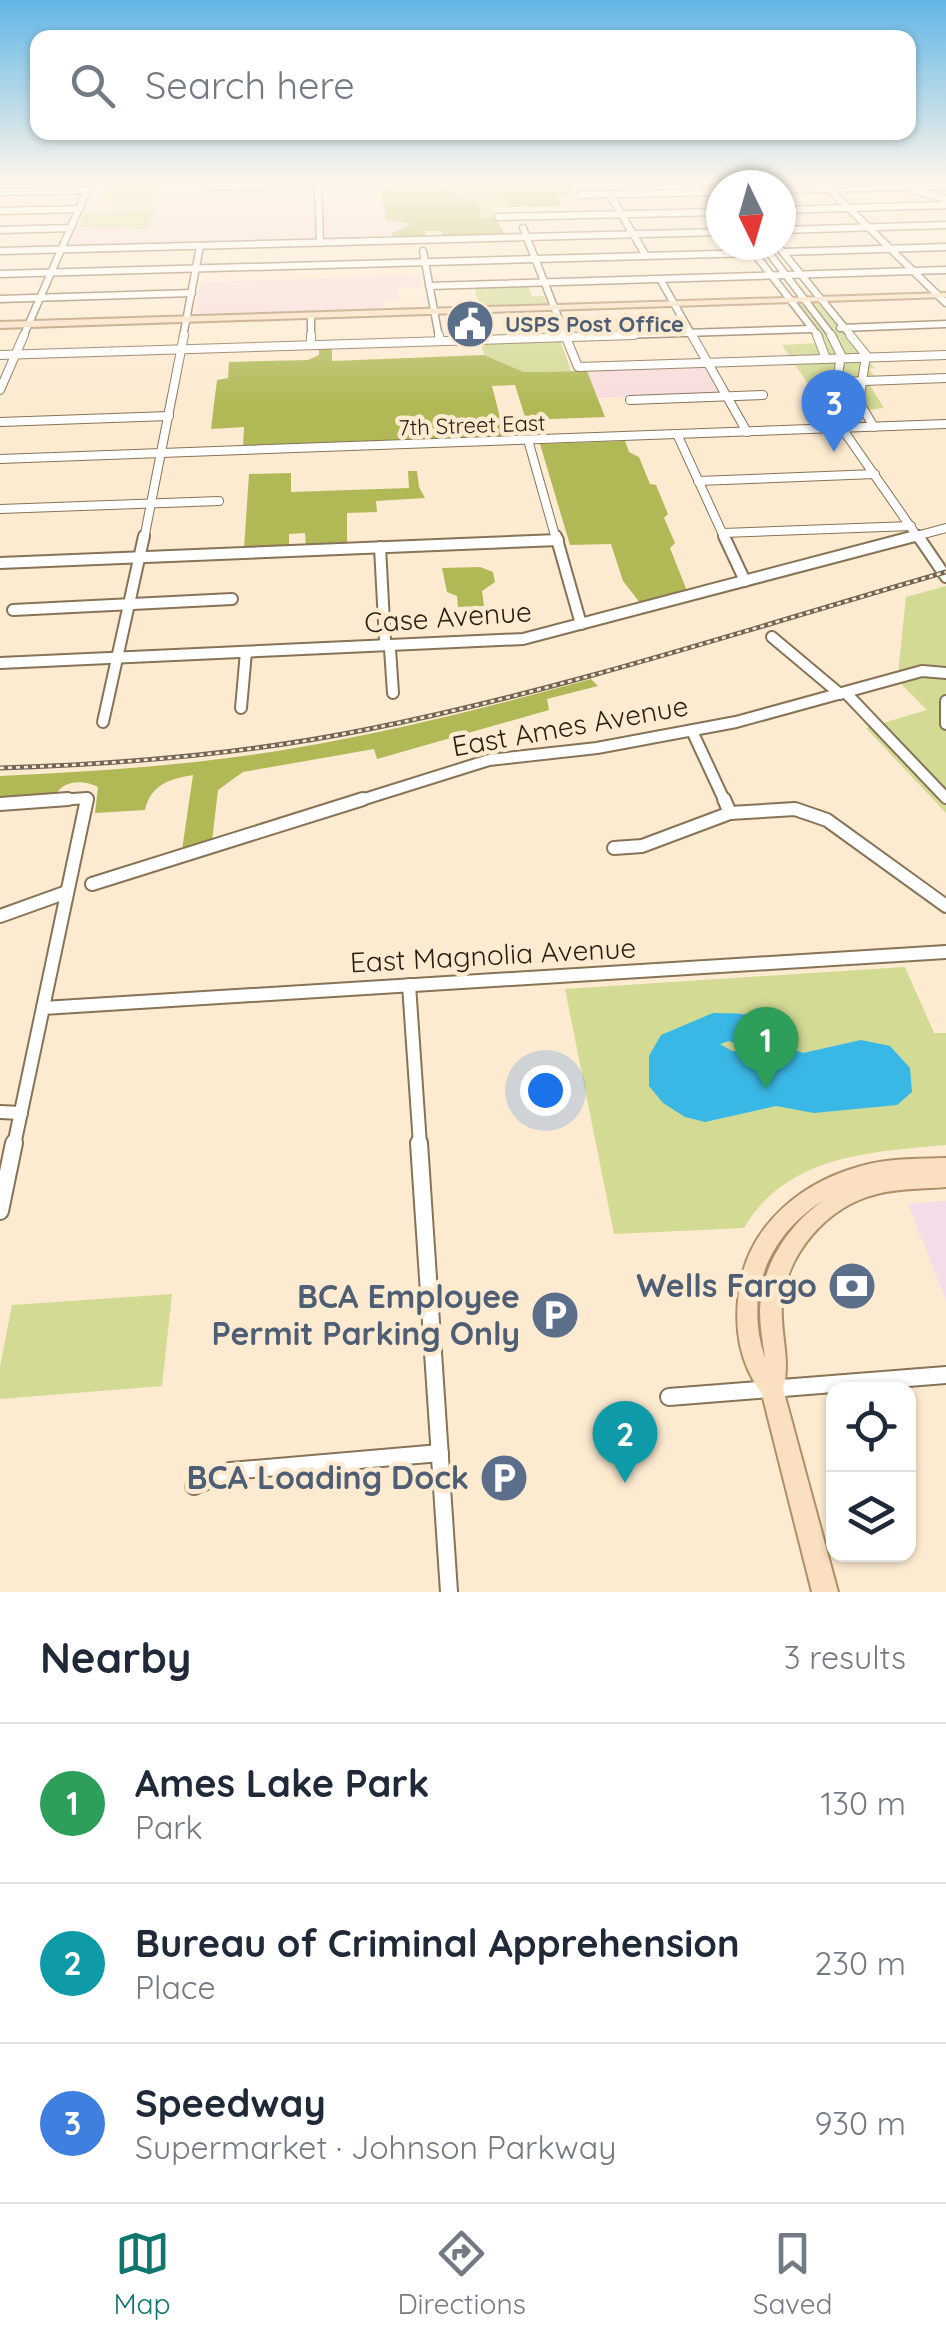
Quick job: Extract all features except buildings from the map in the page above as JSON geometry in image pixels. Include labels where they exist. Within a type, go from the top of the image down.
[{"type":"main road","points":[[0,325],[943,298]]},
{"type":"main road","points":[[825,1592],[772,1388],[753,1364],[748,1330],[750,1278],[774,1228],[800,1202],[837,1182],[872,1171],[946,1166]]},
{"type":"main road","points":[[772,1388],[780,1368],[770,1307],[777,1276],[794,1241],[844,1196],[878,1185],[946,1179]]},
{"type":"street","points":[[0,388],[60,255]]},
{"type":"street","points":[[103,722],[170,416],[198,255]]},
{"type":"street","points":[[312,266],[314,255]]},
{"type":"street","points":[[423,255],[440,341]]},
{"type":"street","points":[[534,255],[578,367],[946,354]]},
{"type":"street","points":[[0,274],[671,255]]},
{"type":"street","points":[[898,255],[943,298]]},
{"type":"street","points":[[759,260],[826,349],[826,359]]},
{"type":"street","points":[[775,260],[829,328],[842,359],[830,405],[842,429],[946,577]]},
{"type":"street","points":[[790,260],[865,358],[860,408],[874,427]]},
{"type":"street","points":[[429,286],[946,270]]},
{"type":"street","points":[[660,279],[748,432]]},
{"type":"street","points":[[0,299],[192,293]]},
{"type":"street","points":[[311,316],[311,345]]},
{"type":"street","points":[[829,328],[946,324]]},
{"type":"street","points":[[0,355],[812,329]]},
{"type":"street","points":[[837,382],[946,378]]},
{"type":"street","points":[[630,400],[764,394]]},
{"type":"street","points":[[0,422],[170,416]]},
{"type":"street","name":"7th Street East","points":[[0,460],[603,434],[946,424]]},
{"type":"street","points":[[676,434],[745,581]]},
{"type":"street","points":[[528,440],[581,624]]},
{"type":"street","points":[[698,481],[874,474]]},
{"type":"street","points":[[0,509],[219,500]]},
{"type":"street","points":[[723,534],[911,526]]},
{"type":"street","name":"Case Avenue","points":[[0,663],[523,639],[946,528]]},
{"type":"street","points":[[0,564],[558,540]]},
{"type":"street","points":[[380,547],[393,692]]},
{"type":"street","points":[[14,610],[232,599]]},
{"type":"street","points":[[772,637],[843,694],[946,798]]},
{"type":"street","points":[[242,708],[246,652]]},
{"type":"street","name":"East Ames Avenue","points":[[92,884],[490,760],[596,748],[692,730],[922,671],[946,673]]},
{"type":"street","points":[[946,702],[946,724]]},
{"type":"street","points":[[692,730],[730,813]]},
{"type":"street","points":[[0,804],[86,798],[0,1211]]},
{"type":"street","points":[[614,848],[642,846],[730,813],[788,809],[818,815],[946,906]]},
{"type":"street","points":[[0,916],[67,892]]},
{"type":"street","name":"East Magnolia Avenue","points":[[42,1008],[946,952]]},
{"type":"street","points":[[409,986],[449,1592]]},
{"type":"street","points":[[0,1112],[20,1113]]},
{"type":"street","points":[[669,1397],[946,1375]]},
{"type":"street","points":[[194,1486],[230,1471],[440,1453]]},
{"type":"shaded area","points":[[420,275],[422,287],[397,288],[399,300],[383,301],[384,311],[195,317],[200,282]]},
{"type":"shaded area","points":[[704,367],[719,394],[598,398],[587,371]]},
{"type":"shaded area","points":[[946,1201],[946,1301],[908,1204]]},
{"type":"green space","points":[[528,286],[532,296],[544,296],[548,306],[480,308],[474,287]]},
{"type":"green space","points":[[829,302],[877,361],[870,362],[874,368],[869,369],[880,383],[869,384],[884,408],[868,410],[878,424],[821,426],[805,394],[814,393],[782,345],[818,343],[790,304]]},
{"type":"green space","points":[[560,340],[571,371],[524,372],[484,355],[481,343]]},
{"type":"green space","points":[[319,348],[332,348],[332,361],[484,355],[524,372],[587,371],[605,417],[526,420],[515,385],[492,386],[505,437],[243,447],[244,427],[211,429],[217,380],[228,378],[229,362],[308,360],[319,355]]},
{"type":"green space","points":[[625,441],[629,452],[639,457],[650,484],[656,485],[668,514],[664,518],[675,543],[670,548],[687,591],[641,604],[623,581],[611,544],[570,545],[540,444]]},
{"type":"green space","points":[[408,471],[417,471],[425,498],[376,501],[377,512],[347,513],[347,546],[306,548],[305,533],[289,534],[289,548],[244,549],[249,474],[291,473],[291,492],[409,488]]},
{"type":"green space","points":[[480,567],[493,572],[495,582],[482,591],[484,606],[458,607],[457,596],[447,592],[442,568]]},
{"type":"green space","points":[[946,586],[946,813],[866,728],[927,710],[903,686],[898,674],[906,597]]},
{"type":"green space","points":[[591,679],[598,686],[547,699],[549,710],[377,759],[374,749],[243,772],[218,790],[212,842],[182,850],[193,775],[163,784],[152,794],[145,810],[95,813],[98,787],[80,782],[63,786],[55,796],[0,801],[0,776],[185,763],[295,748],[444,717]]},
{"type":"green space","points":[[905,967],[934,1033],[946,1033],[946,1145],[860,1155],[807,1172],[783,1185],[744,1228],[614,1234],[565,989]]},
{"type":"green space","points":[[172,1294],[162,1386],[0,1399],[0,1367],[12,1305]]},
{"type":"water","points":[[713,1013],[753,1016],[782,1042],[760,1047],[729,1041],[720,1044],[732,1051],[765,1051],[784,1046],[803,1053],[861,1040],[890,1046],[910,1068],[912,1092],[897,1105],[814,1113],[776,1106],[705,1122],[685,1117],[663,1103],[649,1086],[649,1056],[661,1035]]},
{"type":"railway","points":[[0,768],[185,756],[369,729],[587,677],[946,572]]},
{"type":"place","name":"USPS Post Office","points":[[470,324]]},
{"type":"place","name":"Speedway","points":[[834,452]]},
{"type":"place","name":"Ames Lake Park","points":[[766,1089]]},
{"type":"place","name":"Wells Fargo","points":[[852,1286]]},
{"type":"place","name":"BCA Employee Permit Parking Only","points":[[555,1315]]},
{"type":"place","name":"BCA Loading Dock","points":[[504,1478]]},
{"type":"place","name":"Bureau of Criminal Apprehension","points":[[625,1483]]}]
